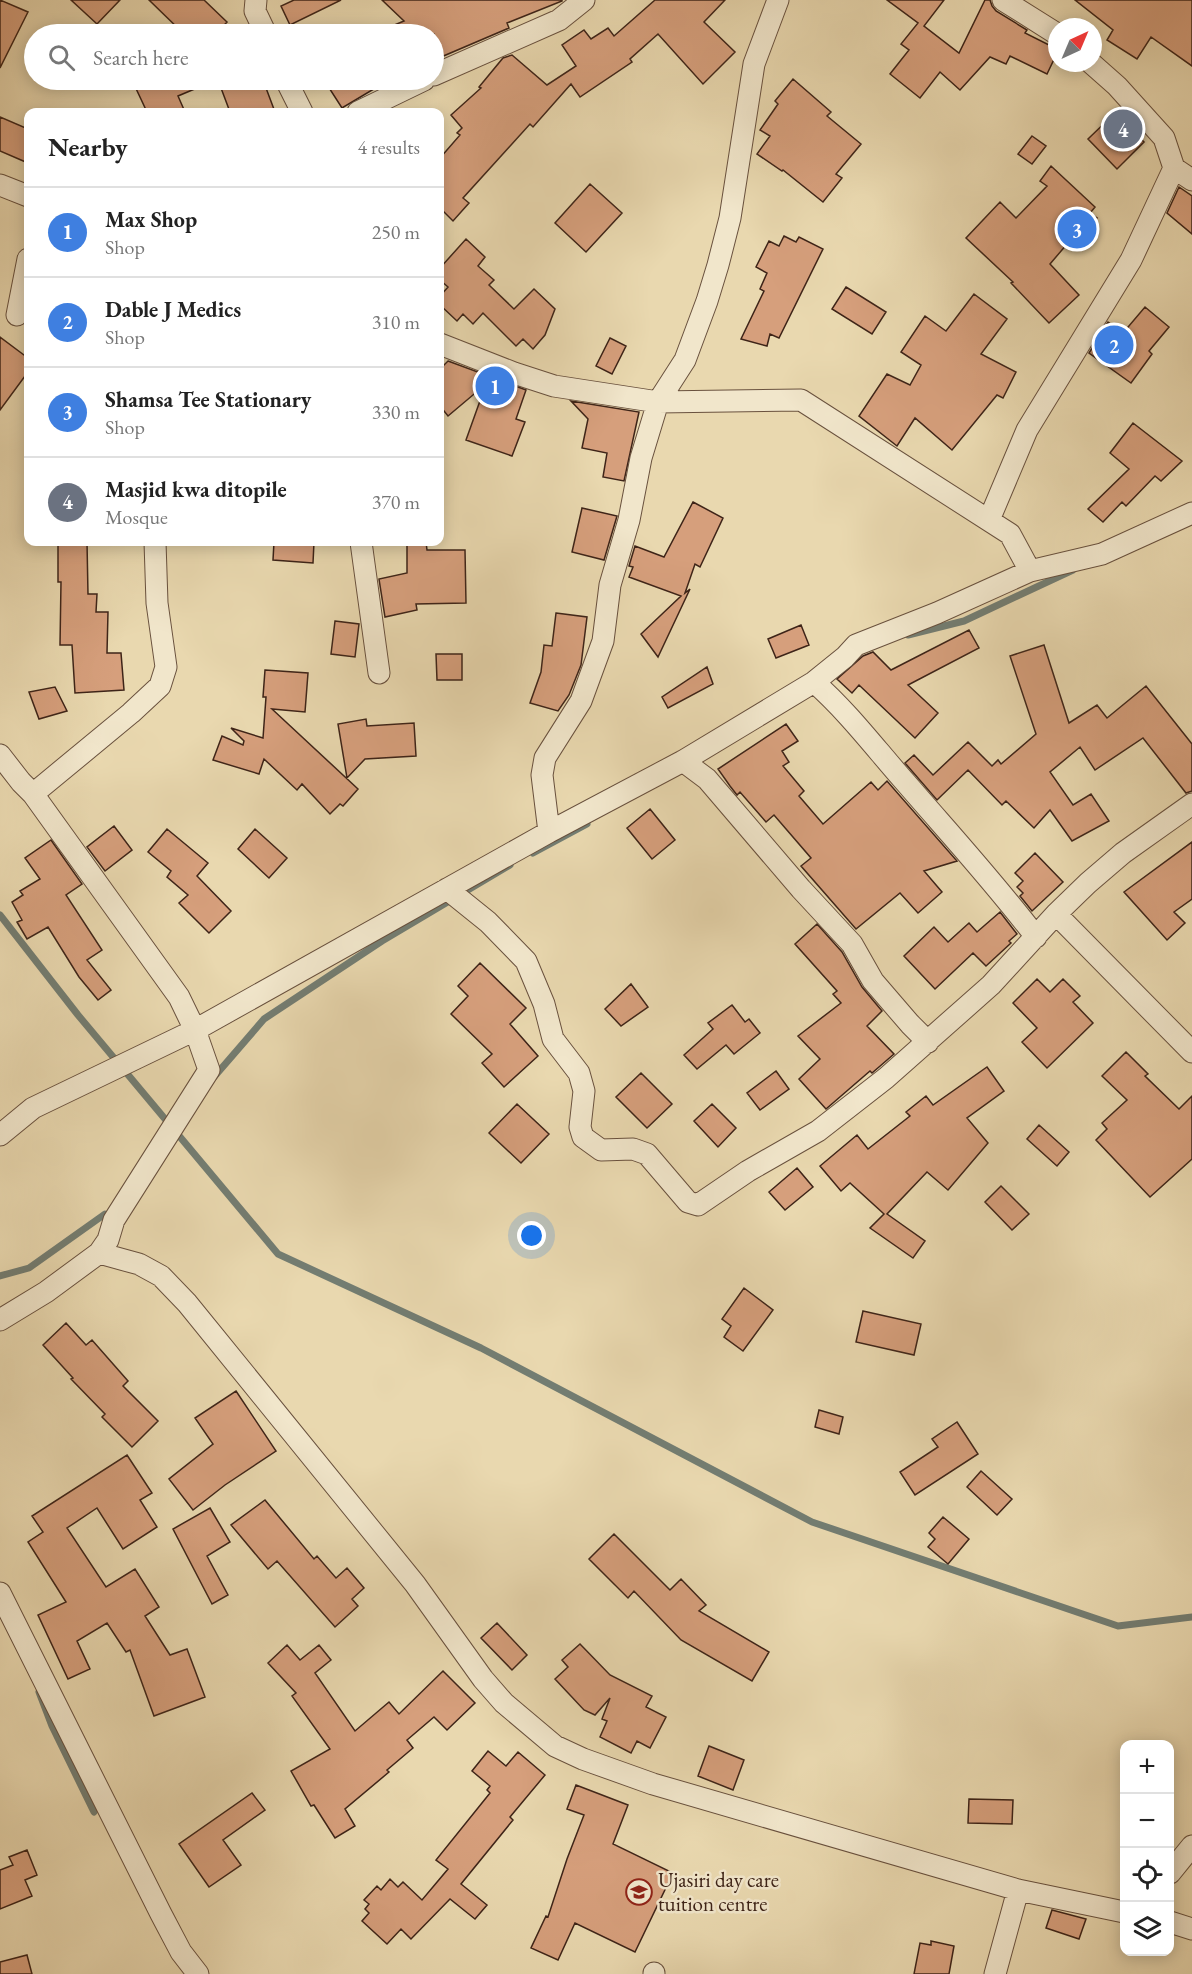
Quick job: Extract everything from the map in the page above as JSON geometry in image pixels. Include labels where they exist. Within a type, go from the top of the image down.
[{"type":"street","points":[[256,0],[255,11],[261,24]]},
{"type":"street","points":[[444,71],[559,20],[584,0]]},
{"type":"street","points":[[549,832],[542,775],[545,758],[580,701],[603,641],[610,585],[629,520],[641,458],[658,402],[685,360],[707,301],[730,218],[754,64],[778,0]]},
{"type":"street","points":[[1003,0],[1048,28]]},
{"type":"street","points":[[1101,72],[1117,86],[1164,138],[1174,168],[1192,180]]},
{"type":"street","points":[[291,90],[300,108]]},
{"type":"street","points":[[366,108],[403,90]]},
{"type":"street","points":[[989,520],[1027,430],[1131,261],[1174,168]]},
{"type":"street","points":[[0,185],[24,194]]},
{"type":"street","points":[[17,315],[24,279]]},
{"type":"street","points":[[444,346],[514,374],[554,386],[658,402],[801,400],[1010,534],[1030,571]]},
{"type":"street","points":[[0,1135],[33,1108],[195,1030],[549,832],[683,761],[813,682],[845,657],[856,645],[938,614],[1030,571],[1102,554],[1192,513]]},
{"type":"street","points":[[33,794],[160,686],[166,667],[157,603],[156,546]]},
{"type":"street","points":[[362,546],[379,673]]},
{"type":"street","points":[[813,682],[840,705],[999,889],[1036,937]]},
{"type":"street","points":[[0,755],[33,794],[179,997],[195,1030],[209,1070],[114,1220],[108,1239],[99,1253],[46,1292],[0,1320]]},
{"type":"street","points":[[683,761],[707,779],[774,859],[852,944],[873,981],[928,1042]]},
{"type":"street","points":[[447,889],[488,922],[526,961],[544,1004],[553,1039],[579,1073],[584,1091],[580,1127],[583,1137],[601,1150],[633,1149],[647,1154],[688,1202],[698,1205],[748,1171],[818,1131],[886,1078],[991,985],[1056,914],[1088,883],[1123,853],[1192,804]]},
{"type":"street","points":[[1056,914],[1192,1052]]},
{"type":"street","points":[[99,1253],[139,1264],[161,1276],[187,1303],[415,1584],[483,1679],[504,1703],[555,1746],[583,1759],[653,1784],[1018,1890],[1120,1909]]},
{"type":"street","points":[[0,1593],[161,1914],[181,1952],[198,1974]]},
{"type":"street","points":[[1174,1868],[1192,1846]]},
{"type":"street","points":[[995,1974],[1018,1890]]},
{"type":"street","points":[[1174,1923],[1192,1929]]},
{"type":"building","points":[[0,0],[28,12],[0,68]]},
{"type":"building","points":[[71,0],[120,0],[97,24]]},
{"type":"building","points":[[149,0],[204,0],[227,22],[225,24],[174,24]]},
{"type":"building","points":[[294,0],[341,0],[292,24],[290,24],[281,6]]},
{"type":"building","points":[[382,0],[562,0],[507,23],[509,28],[444,56],[444,24],[397,24],[404,21]]},
{"type":"building","points":[[655,0],[725,0],[704,22],[735,52],[703,84],[658,34],[630,59],[632,62],[580,97],[571,84],[533,127],[530,124],[463,198],[469,203],[453,221],[444,212],[444,153],[460,135],[457,133],[462,128],[451,115],[481,88],[479,87],[503,58],[512,55],[547,85],[576,66],[562,45],[584,30],[591,39],[608,28],[614,36]]},
{"type":"building","points":[[887,0],[944,0],[924,26],[959,53],[985,0],[990,0],[996,11],[1027,30],[1025,33],[1048,44],[1048,72],[1047,74],[1010,56],[1006,64],[990,57],[960,90],[940,72],[920,98],[890,74],[909,50],[901,44],[918,23]]},
{"type":"building","points":[[1075,0],[1192,0],[1192,66],[1151,37],[1137,59],[1107,40],[1113,30],[1102,21],[1102,18],[1098,18]]},
{"type":"building","points":[[793,79],[831,112],[827,116],[861,144],[836,174],[842,178],[823,202],[783,170],[757,154],[770,136],[760,130],[778,104],[775,101]]},
{"type":"building","points":[[137,90],[192,90],[178,96],[183,108],[145,108]]},
{"type":"building","points":[[222,90],[267,90],[274,108],[228,108]]},
{"type":"building","points":[[330,90],[372,90],[342,108]]},
{"type":"building","points":[[1115,113],[1144,142],[1117,169],[1088,139]]},
{"type":"building","points":[[0,117],[24,127],[24,161],[0,151]]},
{"type":"building","points":[[1032,136],[1046,146],[1032,164],[1018,154]]},
{"type":"building","points":[[1051,166],[1095,207],[1090,213],[1097,218],[1077,241],[1073,237],[1050,264],[1079,295],[1049,323],[1011,283],[1013,282],[966,238],[1000,202],[1016,218],[1047,186],[1040,181]]},
{"type":"building","points":[[590,184],[622,213],[586,252],[555,223]]},
{"type":"building","points":[[1179,187],[1192,196],[1192,234],[1167,213]]},
{"type":"building","points":[[784,236],[796,242],[799,237],[823,249],[779,338],[770,334],[767,346],[741,339],[764,291],[760,289],[767,273],[756,267],[769,241],[779,246]]},
{"type":"building","points":[[466,239],[485,257],[478,266],[494,280],[489,285],[514,309],[534,289],[555,309],[545,335],[533,349],[523,339],[516,346],[483,313],[473,324],[463,314],[457,321],[444,309],[444,292],[448,287],[444,284],[444,264]]},
{"type":"building","points":[[846,287],[886,312],[872,334],[832,309]]},
{"type":"building","points":[[974,294],[1007,319],[981,354],[1016,372],[1003,398],[997,395],[952,450],[915,418],[897,446],[859,416],[887,374],[910,385],[921,365],[901,352],[925,316],[946,331]]},
{"type":"building","points":[[1145,307],[1169,327],[1149,351],[1152,354],[1131,383],[1089,353],[1108,322],[1123,333]]},
{"type":"building","points":[[0,337],[24,355],[24,377],[0,410]]},
{"type":"building","points":[[610,338],[626,346],[612,374],[596,366]]},
{"type":"building","points":[[448,361],[526,390],[516,419],[525,422],[512,456],[466,440],[486,384],[448,416],[444,411],[444,365]]},
{"type":"building","points":[[571,401],[639,412],[624,481],[603,477],[607,453],[582,448],[588,419]]},
{"type":"building","points":[[1133,423],[1182,461],[1161,481],[1155,476],[1126,506],[1122,502],[1103,522],[1088,509],[1129,469],[1110,453]]},
{"type":"building","points":[[693,502],[723,518],[700,567],[695,564],[685,593],[690,589],[658,657],[641,634],[681,596],[629,577],[633,567],[629,566],[635,546],[664,557]]},
{"type":"building","points":[[582,508],[617,516],[604,560],[572,552]]},
{"type":"building","points":[[58,546],[87,546],[88,594],[97,594],[96,612],[108,612],[107,653],[121,653],[124,690],[75,693],[72,645],[60,645],[61,582],[58,582]]},
{"type":"building","points":[[274,546],[314,546],[313,563],[273,560]]},
{"type":"building","points":[[407,546],[426,546],[427,550],[465,550],[466,603],[416,604],[417,610],[385,617],[379,579],[407,573]]},
{"type":"building","points":[[556,613],[587,617],[581,665],[569,695],[558,711],[530,703],[541,672],[544,645],[552,646]]},
{"type":"building","points":[[335,621],[359,624],[355,657],[331,654]]},
{"type":"building","points":[[801,625],[809,645],[776,658],[768,639]]},
{"type":"building","points":[[969,630],[979,648],[908,685],[938,713],[915,738],[859,685],[852,693],[837,679],[863,656],[873,652],[891,670]]},
{"type":"building","points":[[1044,645],[1069,723],[1097,705],[1107,718],[1146,686],[1192,744],[1192,791],[1186,793],[1143,738],[1095,770],[1080,747],[1050,772],[1073,805],[1091,794],[1109,821],[1072,841],[1050,810],[1034,828],[1006,801],[1002,805],[968,770],[937,800],[905,763],[914,755],[933,775],[968,742],[992,766],[998,760],[1001,764],[1036,734],[1010,656]]},
{"type":"building","points":[[436,654],[462,654],[462,680],[437,680]]},
{"type":"building","points":[[707,667],[713,684],[668,708],[662,697]]},
{"type":"building","points":[[265,670],[308,673],[305,712],[272,709],[358,789],[343,806],[340,804],[330,814],[302,784],[297,790],[264,759],[259,774],[213,760],[222,736],[243,745],[244,741],[231,728],[263,738]]},
{"type":"building","points":[[55,687],[67,711],[39,719],[29,692]]},
{"type":"building","points":[[366,719],[367,726],[414,723],[416,756],[365,759],[347,778],[338,724]]},
{"type":"building","points":[[786,724],[798,741],[782,751],[789,762],[783,766],[804,791],[799,796],[823,824],[871,782],[878,790],[887,781],[957,861],[924,871],[942,892],[918,913],[900,893],[856,929],[801,866],[811,858],[774,815],[766,822],[740,792],[737,795],[718,769]]},
{"type":"building","points":[[650,809],[675,840],[652,859],[627,828]]},
{"type":"building","points":[[114,826],[132,850],[105,871],[87,847]]},
{"type":"building","points":[[167,829],[208,863],[197,876],[231,911],[209,933],[179,903],[188,895],[167,877],[171,871],[148,852]]},
{"type":"building","points":[[255,829],[287,858],[269,878],[238,849]]},
{"type":"building","points":[[51,840],[82,884],[66,895],[102,950],[87,960],[111,990],[98,1000],[79,977],[48,927],[27,939],[17,922],[22,920],[12,902],[23,895],[20,891],[40,879],[25,858]]},
{"type":"building","points":[[1192,842],[1192,899],[1174,912],[1185,923],[1167,940],[1124,892]]},
{"type":"building","points":[[1035,853],[1063,882],[1032,911],[1020,896],[1023,893],[1017,887],[1023,881],[1015,873]]},
{"type":"building","points":[[1000,912],[1017,934],[1009,941],[1011,943],[986,966],[973,953],[935,989],[904,956],[934,927],[948,942],[969,923],[977,932]]},
{"type":"building","points":[[817,924],[842,952],[862,987],[882,1011],[867,1026],[894,1054],[872,1073],[870,1071],[826,1109],[799,1079],[820,1059],[798,1036],[841,1003],[833,994],[837,991],[795,944]]},
{"type":"building","points":[[480,963],[526,1008],[510,1024],[538,1056],[504,1087],[482,1063],[492,1054],[451,1014],[468,996],[458,986]]},
{"type":"building","points":[[1037,979],[1050,992],[1063,979],[1080,996],[1073,1002],[1093,1023],[1047,1068],[1022,1042],[1037,1028],[1013,1003]]},
{"type":"building","points":[[631,984],[648,1007],[621,1026],[605,1009]]},
{"type":"building","points":[[732,1005],[745,1022],[749,1019],[760,1033],[734,1054],[726,1045],[697,1069],[684,1055],[713,1029],[708,1023]]},
{"type":"building","points":[[1126,1052],[1148,1074],[1145,1076],[1179,1109],[1192,1096],[1192,1159],[1150,1197],[1096,1140],[1107,1129],[1102,1123],[1127,1100],[1102,1076]]},
{"type":"building","points":[[987,1067],[1004,1091],[967,1118],[988,1143],[948,1190],[927,1172],[887,1214],[925,1241],[913,1258],[870,1228],[884,1214],[850,1183],[841,1191],[820,1166],[857,1135],[868,1149],[910,1116],[906,1112],[926,1096],[933,1105]]},
{"type":"building","points":[[776,1071],[789,1089],[760,1110],[747,1093]]},
{"type":"building","points":[[641,1073],[672,1104],[647,1128],[616,1097]]},
{"type":"building","points":[[517,1104],[549,1134],[521,1163],[489,1133]]},
{"type":"building","points":[[712,1104],[736,1128],[718,1147],[694,1121]]},
{"type":"building","points":[[1039,1125],[1069,1152],[1057,1166],[1027,1139]]},
{"type":"building","points":[[797,1168],[813,1187],[785,1210],[769,1192]]},
{"type":"building","points":[[1001,1186],[1029,1214],[1012,1230],[985,1202]]},
{"type":"building","points":[[744,1288],[773,1310],[743,1351],[724,1337],[731,1326],[722,1319]]},
{"type":"building","points":[[863,1311],[921,1324],[914,1355],[856,1342]]},
{"type":"building","points":[[66,1323],[86,1345],[92,1340],[128,1381],[123,1386],[158,1421],[132,1447],[102,1417],[105,1414],[71,1379],[73,1378],[43,1345]]},
{"type":"building","points":[[236,1391],[276,1451],[225,1485],[193,1510],[169,1479],[213,1444],[195,1418]]},
{"type":"building","points":[[819,1410],[843,1417],[839,1434],[815,1427]]},
{"type":"building","points":[[957,1422],[978,1454],[915,1495],[900,1472],[938,1447],[932,1439]]},
{"type":"building","points":[[127,1455],[152,1493],[140,1500],[157,1527],[123,1549],[97,1508],[67,1528],[106,1587],[135,1569],[159,1607],[145,1616],[170,1655],[187,1649],[205,1697],[154,1716],[130,1650],[126,1652],[107,1623],[77,1641],[90,1669],[68,1679],[38,1615],[66,1602],[28,1542],[43,1532],[32,1516]]},
{"type":"building","points":[[981,1471],[1012,1499],[997,1515],[967,1487]]},
{"type":"building","points":[[265,1500],[314,1559],[317,1556],[336,1578],[347,1568],[364,1588],[352,1599],[358,1606],[335,1627],[277,1561],[268,1569],[231,1525]]},
{"type":"building","points":[[210,1508],[230,1542],[207,1556],[228,1595],[212,1604],[173,1529]]},
{"type":"building","points":[[943,1517],[969,1539],[948,1564],[928,1547],[935,1539],[929,1533]]},
{"type":"building","points":[[614,1534],[670,1590],[681,1579],[706,1605],[699,1611],[769,1652],[752,1681],[681,1640],[634,1591],[628,1598],[589,1559]]},
{"type":"building","points":[[497,1623],[527,1655],[512,1670],[481,1638]]},
{"type":"building","points":[[580,1644],[610,1675],[652,1696],[646,1707],[666,1717],[650,1748],[637,1741],[631,1753],[600,1737],[607,1721],[602,1719],[610,1698],[595,1715],[584,1710],[555,1679],[568,1667],[562,1660]]},
{"type":"building","points":[[287,1645],[300,1660],[319,1645],[331,1660],[315,1673],[355,1731],[389,1702],[399,1714],[443,1671],[475,1703],[447,1730],[434,1717],[407,1740],[413,1748],[387,1770],[389,1772],[345,1809],[355,1826],[335,1838],[314,1805],[311,1806],[291,1771],[330,1749],[292,1696],[296,1693],[268,1663]]},
{"type":"building","points":[[709,1746],[744,1760],[733,1790],[698,1776]]},
{"type":"building","points":[[488,1751],[506,1766],[518,1752],[545,1775],[510,1817],[513,1820],[461,1884],[487,1905],[475,1919],[450,1899],[411,1939],[401,1929],[387,1944],[362,1921],[369,1913],[365,1909],[369,1904],[364,1900],[377,1886],[381,1890],[390,1879],[398,1887],[403,1882],[422,1900],[448,1869],[436,1860],[490,1793],[487,1790],[490,1786],[472,1771]]},
{"type":"building","points":[[576,1785],[628,1805],[613,1844],[673,1873],[635,1952],[575,1923],[558,1960],[531,1948],[546,1916],[548,1917],[584,1815],[567,1809]]},
{"type":"building","points":[[252,1793],[265,1810],[223,1840],[241,1865],[209,1887],[179,1844]]},
{"type":"building","points":[[969,1799],[1013,1800],[1012,1824],[968,1823]]},
{"type":"building","points":[[27,1850],[37,1875],[25,1880],[32,1896],[0,1909],[0,1870],[13,1865],[9,1857]]},
{"type":"building","points":[[1052,1910],[1086,1919],[1079,1939],[1046,1928]]},
{"type":"building","points":[[931,1941],[954,1946],[949,1974],[914,1974],[920,1943],[931,1945]]},
{"type":"building","points":[[27,1955],[32,1974],[0,1974],[0,1962]]},
{"type":"waterway","points":[[908,635],[964,621],[1073,570]]},
{"type":"waterway","points":[[533,853],[587,824]]},
{"type":"waterway","points":[[214,1077],[264,1019],[382,941],[510,865]]},
{"type":"waterway","points":[[0,915],[78,1015],[278,1254],[481,1348],[812,1522],[1118,1626],[1192,1617]]},
{"type":"waterway","points":[[0,1276],[29,1268],[105,1214],[113,1219]]},
{"type":"waterway","points":[[39,1692],[52,1726],[94,1812]]},
{"type":"place","name":"Masjid kwa ditopile","points":[[1123,129]]},
{"type":"place","name":"Shamsa Tee Stationary","points":[[1077,229]]},
{"type":"place","name":"Dable J Medics","points":[[1114,345]]},
{"type":"place","name":"Max Shop","points":[[495,386]]},
{"type":"place","name":"Ujasiri day care tuition centre","points":[[639,1892]]}]
